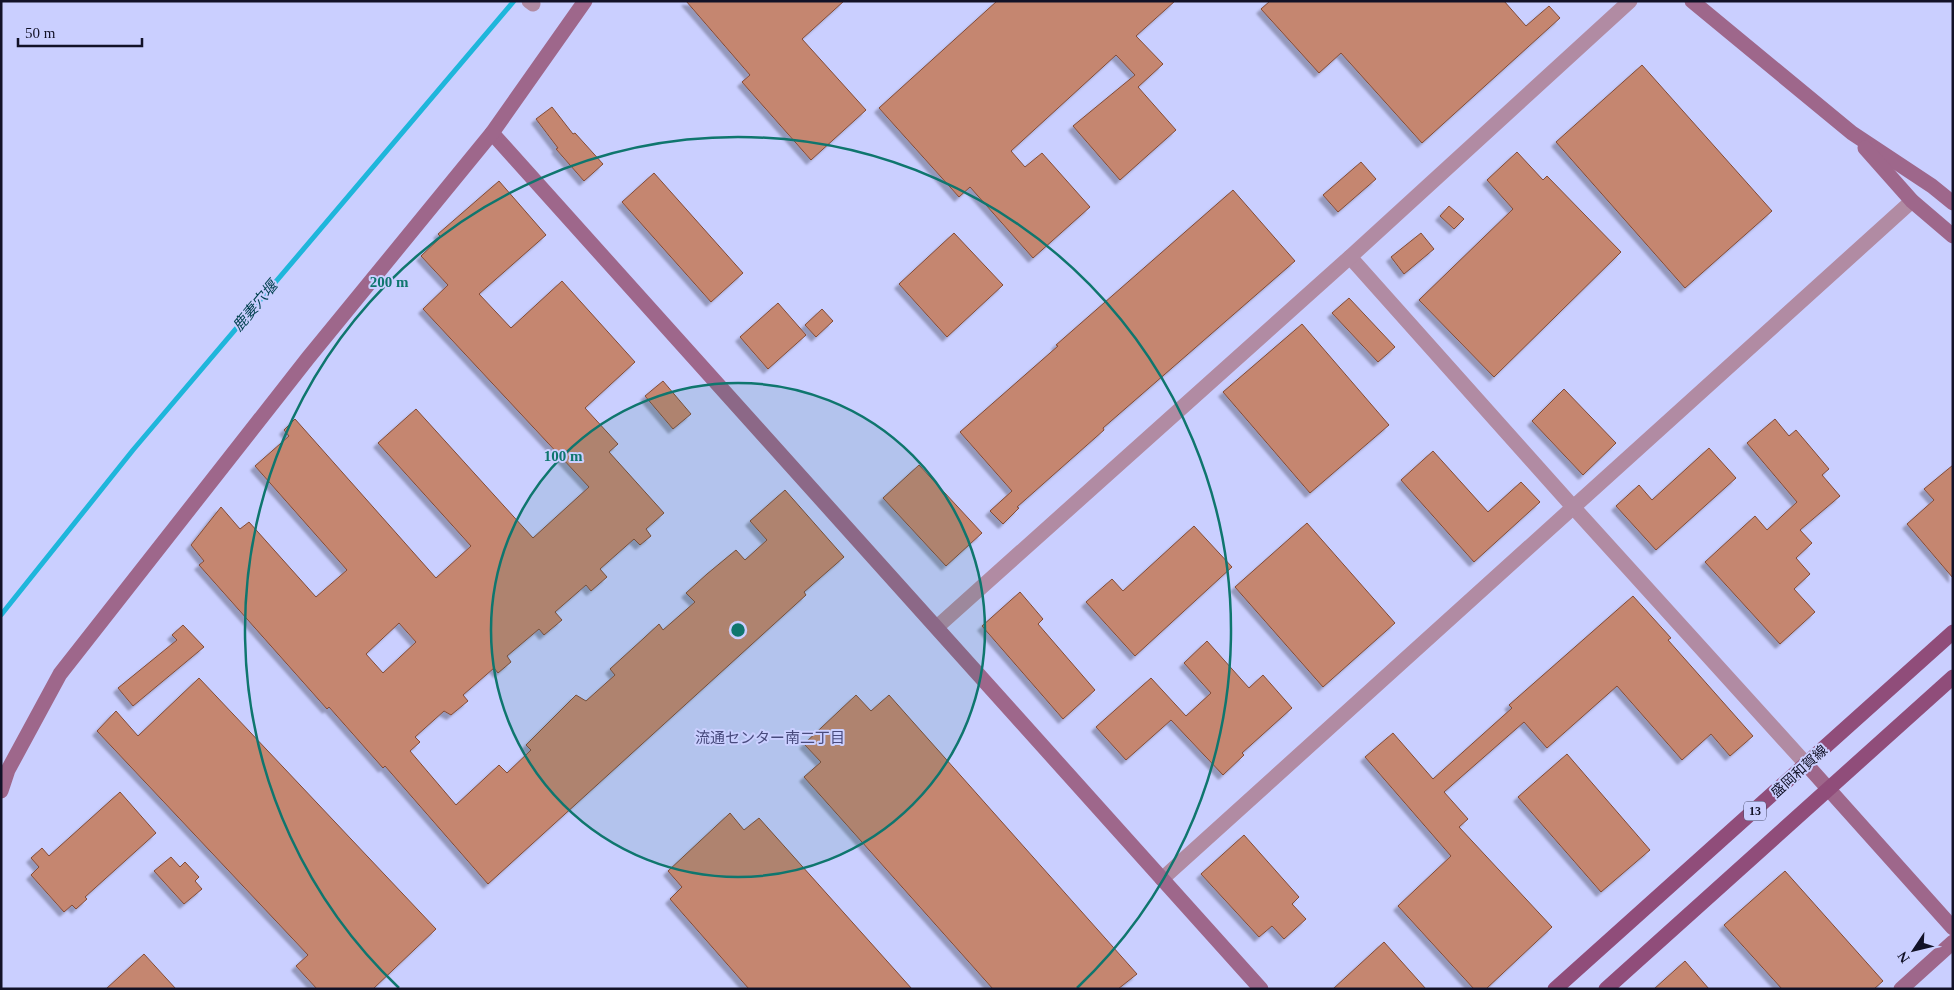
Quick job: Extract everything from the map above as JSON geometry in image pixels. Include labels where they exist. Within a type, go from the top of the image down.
[{"type":"main road","name":"盛岡和賀線","points":[[1555,989],[1807,765],[1953,632]]},
{"type":"main road","name":"13","points":[[1606,989],[1953,677]]},
{"type":"street","points":[[1,791],[8,770],[60,674],[308,358],[492,133],[585,1]]},
{"type":"street","points":[[937,627],[1350,257],[1630,1]]},
{"type":"street","points":[[1692,1],[1852,134],[1932,186],[1953,203]]},
{"type":"street","points":[[492,133],[1261,989]]},
{"type":"street","points":[[1852,134],[1912,201],[1953,236]]},
{"type":"street","points":[[1162,879],[1912,201]]},
{"type":"street","points":[[1350,257],[1953,928]]},
{"type":"street","points":[[1901,989],[1953,942]]},
{"type":"building","points":[[686,1],[844,1],[802,39],[866,110],[811,160],[742,82],[750,75]]},
{"type":"building","points":[[997,1],[1175,1],[1136,36],[1163,64],[1138,87],[1176,130],[1120,180],[1073,126],[1135,75],[1116,55],[1011,151],[1025,167],[1042,153],[1090,207],[1033,258],[970,187],[959,197],[879,108]]},
{"type":"building","points":[[1270,1],[1504,1],[1526,26],[1549,6],[1560,18],[1422,143],[1341,53],[1319,73],[1261,9]]},
{"type":"building","points":[[1642,65],[1772,211],[1685,288],[1556,142]]},
{"type":"building","points":[[552,107],[573,134],[575,133],[603,164],[584,181],[556,149],[558,148],[536,119]]},
{"type":"building","points":[[1517,152],[1543,180],[1547,176],[1621,252],[1494,377],[1419,300],[1513,209],[1487,180]]},
{"type":"building","points":[[1361,162],[1376,179],[1338,212],[1323,195]]},
{"type":"building","points":[[654,173],[743,273],[711,302],[622,202]]},
{"type":"building","points":[[499,181],[546,235],[479,294],[511,328],[562,281],[635,362],[585,408],[618,444],[609,452],[664,513],[646,529],[651,536],[640,545],[634,539],[600,569],[607,577],[591,591],[586,585],[555,612],[562,620],[544,635],[539,629],[507,656],[511,662],[498,673],[494,668],[463,695],[468,701],[451,715],[444,711],[415,737],[420,742],[410,751],[456,805],[499,765],[507,773],[531,750],[526,745],[576,695],[586,701],[615,675],[610,669],[659,624],[663,630],[695,602],[686,593],[707,574],[736,550],[745,560],[767,540],[750,521],[785,490],[844,557],[804,592],[806,595],[488,884],[385,766],[383,768],[329,707],[327,709],[199,565],[204,561],[191,545],[221,507],[240,529],[249,522],[316,597],[347,570],[255,466],[289,436],[284,430],[295,419],[436,578],[471,546],[378,443],[416,409],[533,538],[589,487],[423,309],[448,285],[421,256],[441,237],[438,234]],"holes":[[[399,623],[416,642],[383,673],[366,654]]]},
{"type":"building","points":[[1233,190],[1295,261],[1103,428],[1104,430],[1017,507],[1019,508],[1003,524],[990,511],[1012,491],[960,432]]},
{"type":"building","points":[[1449,206],[1464,219],[1454,229],[1440,216]]},
{"type":"building","points":[[954,233],[1003,285],[947,337],[899,284]]},
{"type":"building","points":[[1421,233],[1434,249],[1404,274],[1391,257]]},
{"type":"building","points":[[1349,298],[1395,347],[1378,362],[1332,313]]},
{"type":"building","points":[[778,303],[806,335],[768,369],[740,337]]},
{"type":"building","points":[[822,309],[833,321],[816,337],[805,325]]},
{"type":"building","points":[[1302,324],[1389,425],[1310,493],[1223,392]]},
{"type":"building","points":[[663,381],[691,414],[673,429],[645,396]]},
{"type":"building","points":[[1564,389],[1616,443],[1583,475],[1532,421]]},
{"type":"building","points":[[1775,419],[1789,436],[1796,430],[1829,469],[1822,475],[1840,496],[1800,530],[1812,543],[1796,558],[1810,574],[1794,589],[1815,612],[1780,644],[1705,562],[1755,516],[1767,530],[1797,502],[1747,443]]},
{"type":"building","points":[[1709,448],[1736,478],[1656,550],[1616,506],[1639,485],[1652,500]]},
{"type":"building","points":[[1433,451],[1488,512],[1521,482],[1540,502],[1474,562],[1401,480]]},
{"type":"building","points":[[919,465],[982,533],[946,566],[883,498]]},
{"type":"building","points":[[1953,465],[1953,578],[1907,524],[1934,500],[1924,489]]},
{"type":"building","points":[[1307,523],[1395,623],[1323,687],[1235,587]]},
{"type":"building","points":[[1194,526],[1232,567],[1135,656],[1086,602],[1112,579],[1123,591]]},
{"type":"building","points":[[1020,592],[1043,619],[1038,624],[1095,690],[1063,719],[982,626]]},
{"type":"building","points":[[1633,596],[1671,638],[1668,640],[1753,736],[1730,756],[1711,734],[1682,760],[1617,686],[1547,748],[1524,722],[1444,792],[1468,819],[1459,827],[1552,927],[1486,989],[1474,989],[1398,906],[1451,856],[1365,757],[1393,733],[1433,779],[1512,708],[1509,705]]},
{"type":"building","points":[[183,625],[204,647],[133,706],[118,688],[177,640],[172,635]]},
{"type":"building","points":[[1207,641],[1249,688],[1263,675],[1292,708],[1242,753],[1244,755],[1223,775],[1171,720],[1126,760],[1096,727],[1151,678],[1186,716],[1211,693],[1184,663]]},
{"type":"building","points":[[199,678],[436,929],[373,989],[317,989],[296,966],[308,955],[97,731],[116,711],[138,736]]},
{"type":"building","points":[[856,695],[871,711],[889,695],[1137,974],[1118,989],[993,989],[804,777],[821,762],[804,744]]},
{"type":"building","points":[[1567,754],[1650,850],[1601,892],[1518,797]]},
{"type":"building","points":[[120,792],[156,833],[85,897],[87,899],[76,909],[72,905],[64,912],[31,875],[39,867],[31,858],[42,848],[49,856]]},
{"type":"building","points":[[730,813],[744,830],[759,818],[912,989],[749,989],[670,899],[682,887],[668,871]]},
{"type":"building","points":[[1244,835],[1299,897],[1292,904],[1306,919],[1284,939],[1272,926],[1259,937],[1201,874]]},
{"type":"building","points":[[171,857],[180,867],[185,862],[199,877],[195,881],[202,889],[184,904],[154,871]]},
{"type":"building","points":[[1785,871],[1883,981],[1874,989],[1782,989],[1724,925]]},
{"type":"building","points":[[1384,942],[1426,989],[1333,989]]},
{"type":"building","points":[[144,954],[176,989],[106,989]]},
{"type":"building","points":[[1685,961],[1709,989],[1654,989]]},
{"type":"waterway","name":"鹿妻穴堰","points":[[1,615],[133,450],[514,1]]},
{"type":"district","name":"流通センター南二丁目","points":[[770,738]]}]
